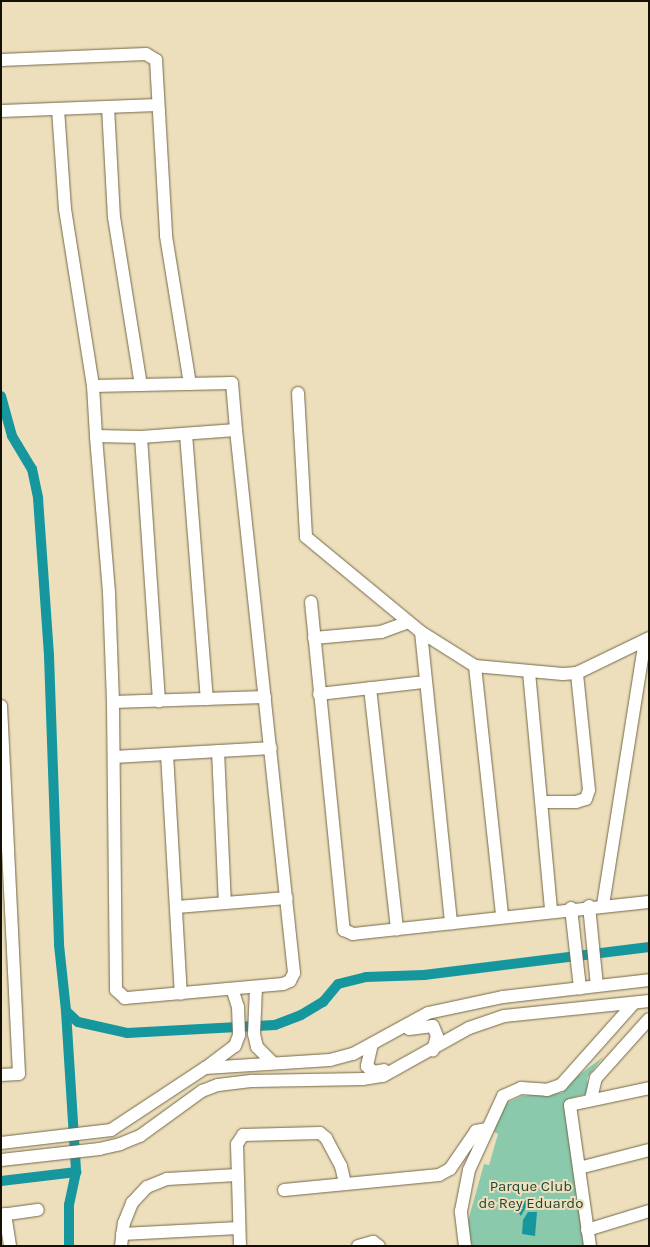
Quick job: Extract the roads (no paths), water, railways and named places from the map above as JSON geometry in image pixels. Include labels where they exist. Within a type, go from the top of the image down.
[{"type":"street","points":[[1,60],[150,55],[156,63],[166,236],[190,384]]},
{"type":"street","points":[[1,111],[158,105]]},
{"type":"street","points":[[108,108],[114,217],[141,385]]},
{"type":"street","points":[[58,110],[64,209],[93,386],[109,592],[115,757],[116,990],[125,998],[256,988],[283,984],[290,981],[294,973],[272,748],[232,383],[93,386]]},
{"type":"street","points":[[298,393],[306,537],[421,632],[475,666],[529,672],[576,673],[647,639]]},
{"type":"street","points":[[96,436],[140,437],[236,430]]},
{"type":"street","points":[[186,434],[207,699]]},
{"type":"street","points":[[140,437],[159,700]]},
{"type":"street","points":[[311,602],[342,925],[353,934],[589,906],[649,902]]},
{"type":"street","points":[[314,638],[381,632],[408,622]]},
{"type":"street","points":[[421,632],[451,922]]},
{"type":"street","points":[[603,905],[647,639]]},
{"type":"street","points":[[475,666],[502,916]]},
{"type":"street","points":[[529,672],[543,802],[551,911]]},
{"type":"street","points":[[543,802],[576,802],[586,799],[589,790],[576,673]]},
{"type":"street","points":[[319,694],[425,682]]},
{"type":"street","points":[[370,688],[397,929]]},
{"type":"street","points":[[114,702],[265,697]]},
{"type":"street","points":[[1,706],[4,825],[19,1074],[1,1075]]},
{"type":"street","points":[[115,757],[272,748]]},
{"type":"street","points":[[218,751],[225,903]]},
{"type":"street","points":[[167,754],[181,994]]},
{"type":"street","points":[[177,907],[287,898]]},
{"type":"street","points":[[589,906],[597,986]]},
{"type":"street","points":[[571,908],[580,988]]},
{"type":"street","points":[[575,938],[591,936]]},
{"type":"street","points":[[205,1068],[330,1060],[353,1054],[428,1013],[503,997],[649,980]]},
{"type":"street","points":[[256,988],[254,1034],[257,1047],[273,1063]]},
{"type":"street","points":[[1,1143],[112,1130],[205,1068],[235,1046],[239,1035],[239,1012],[232,989]]},
{"type":"street","points":[[1,1160],[99,1149],[120,1144],[140,1136],[202,1091],[218,1086],[253,1081],[363,1080],[383,1076],[433,1050],[469,1028],[504,1016],[649,1001]]},
{"type":"street","points":[[465,1246],[461,1210],[469,1170],[486,1129],[503,1096],[521,1088],[555,1089],[598,1045],[634,1002]]},
{"type":"street","points":[[591,1099],[596,1078],[649,1019]]},
{"type":"street","points":[[617,1022],[634,1036]]},
{"type":"street","points":[[387,1035],[428,1025],[436,1030],[433,1050]]},
{"type":"street","points":[[372,1044],[366,1060],[370,1070],[379,1072],[409,1063]]},
{"type":"street","points":[[598,1045],[615,1059]]},
{"type":"street","points":[[590,1246],[570,1105],[649,1088]]},
{"type":"street","points":[[284,1190],[439,1175],[450,1169],[476,1131],[486,1129]]},
{"type":"street","points":[[240,1246],[236,1144],[243,1135],[310,1131],[326,1138],[341,1166],[345,1184]]},
{"type":"street","points":[[579,1168],[649,1150]]},
{"type":"street","points":[[237,1175],[167,1179],[147,1187],[132,1203],[122,1240],[239,1228]]},
{"type":"street","points":[[10,1246],[3,1214],[38,1210]]},
{"type":"street","points":[[587,1230],[649,1211]]},
{"type":"street","points":[[358,1246],[373,1242],[379,1246]]},
{"type":"water","points":[[529,1199],[537,1207],[526,1207],[521,1216],[516,1209],[518,1203]]},
{"type":"water","points":[[528,1212],[537,1212],[535,1236],[522,1234],[523,1220]]},
{"type":"waterway","points":[[1,396],[12,436],[32,469],[38,498],[49,656],[59,945],[66,1011],[78,1022],[127,1033],[275,1025],[301,1015],[323,1002],[338,984],[366,977],[424,975],[649,947]]},
{"type":"waterway","points":[[66,1011],[76,1172],[69,1205],[69,1246]]},
{"type":"waterway","points":[[1,1181],[76,1172]]},
{"type":"park label","name":"Parque Club de Rey Eduardo","points":[[531,1194]]}]
